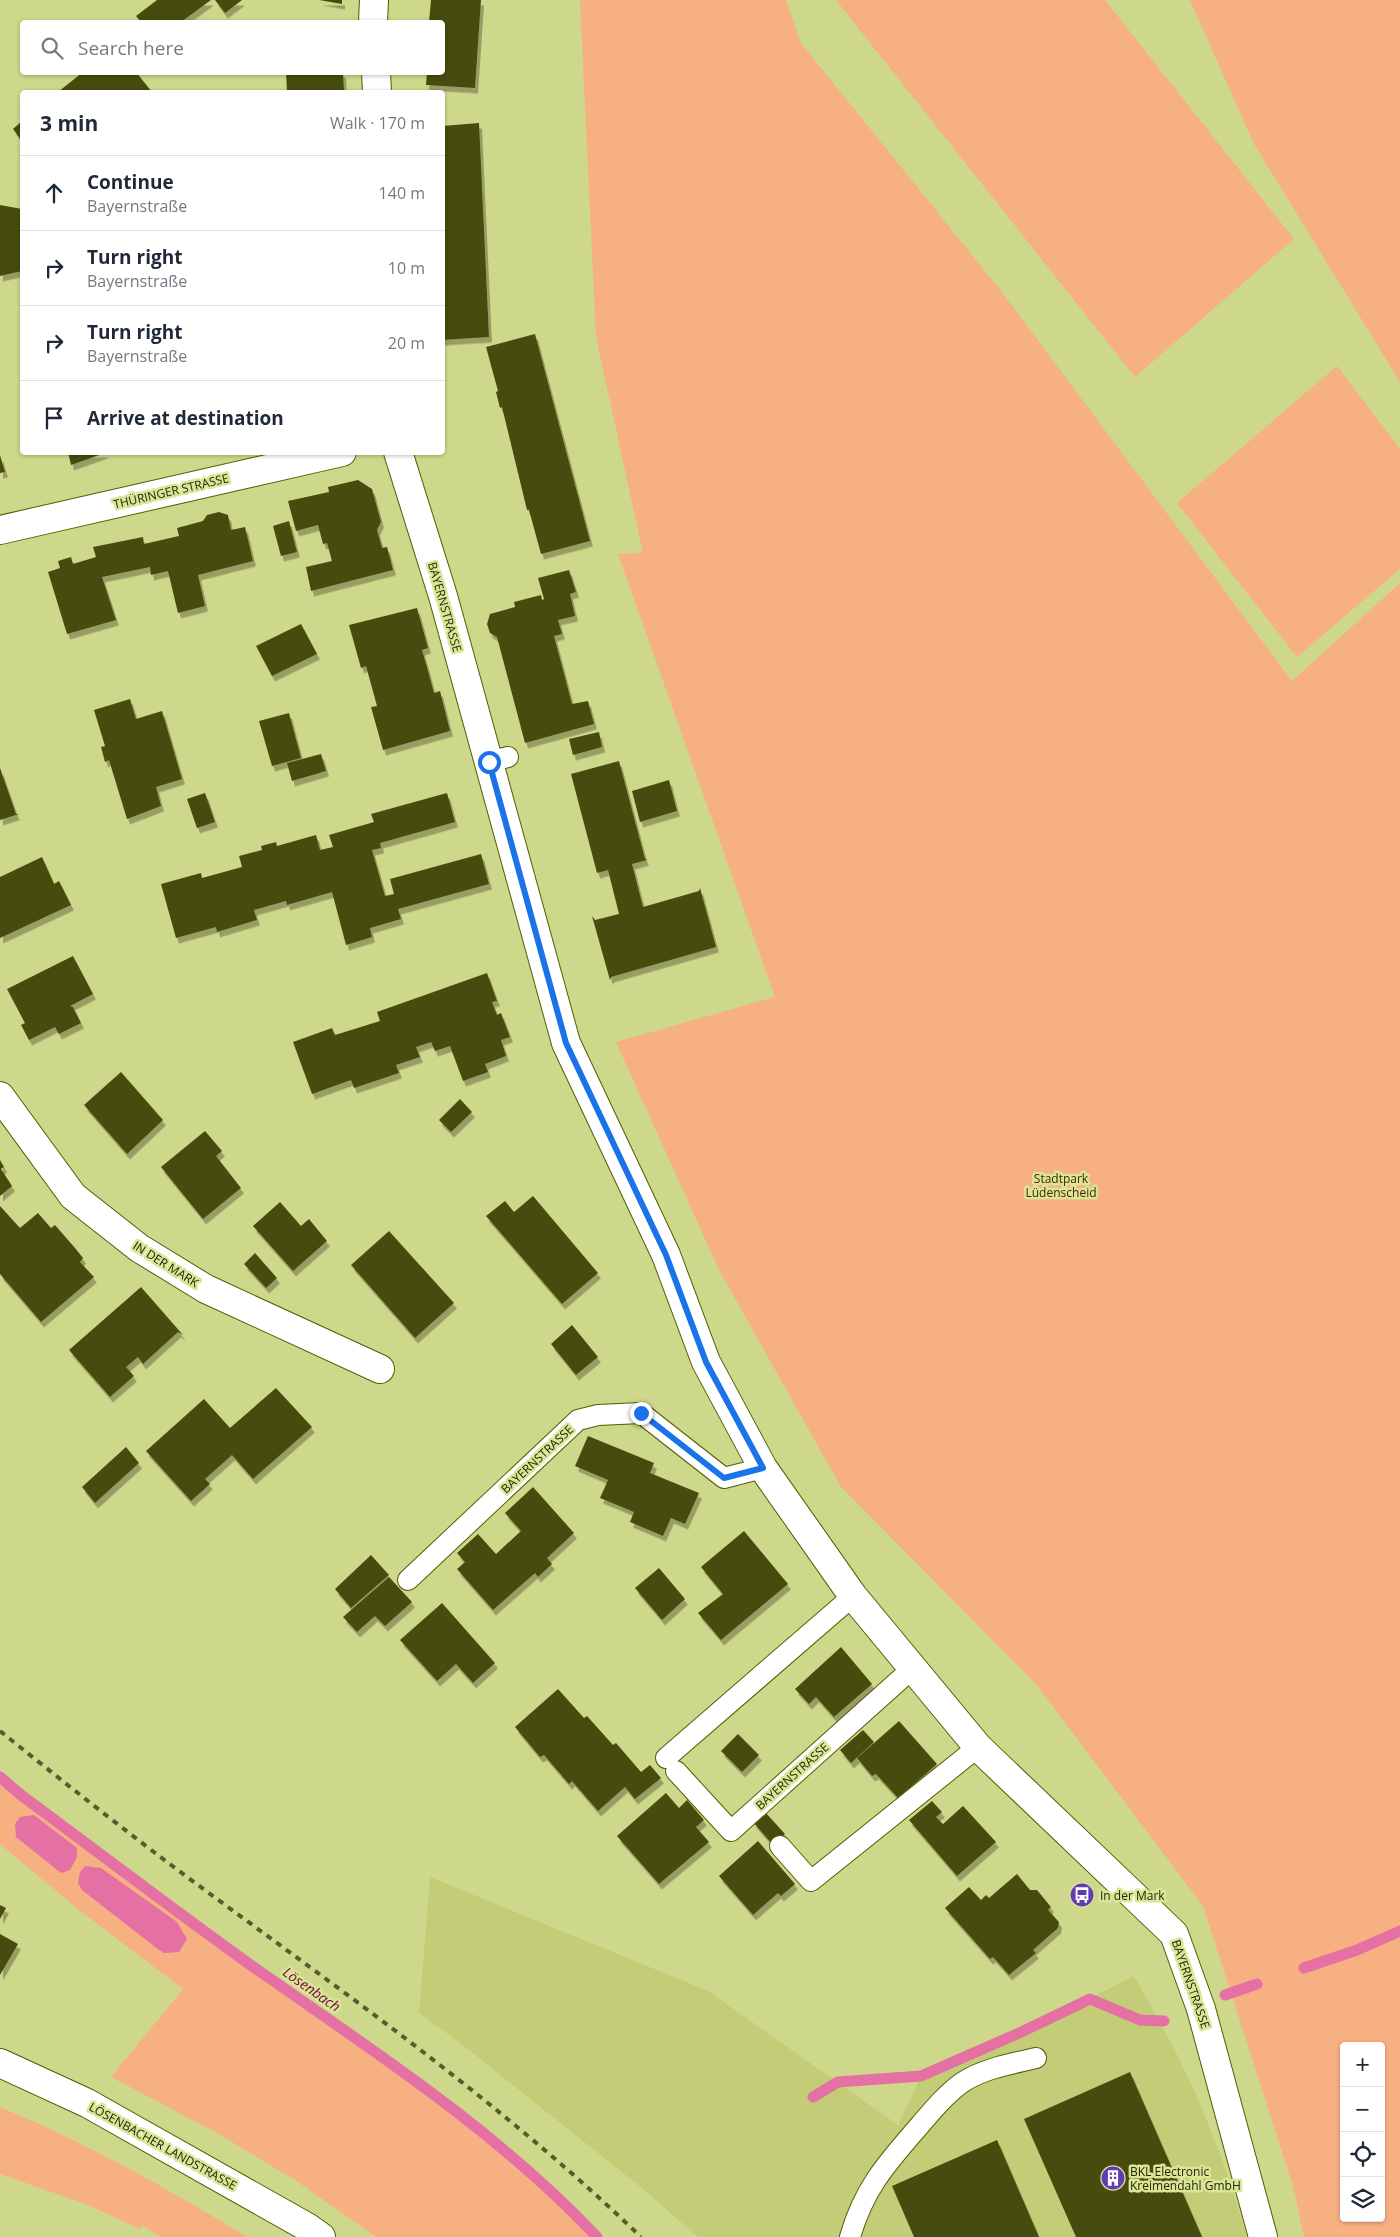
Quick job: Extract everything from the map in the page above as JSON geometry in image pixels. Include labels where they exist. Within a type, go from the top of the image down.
[{"type":"street","points":[[373,20],[374,0]]},
{"type":"street","points":[[376,75],[377,90]]},
{"type":"street","name":"THÜRINGER STRASSE","points":[[0,530],[329,455]]},
{"type":"street","name":"BAYERNSTRASSE","points":[[399,455],[443,596],[499,759],[566,1043],[666,1255],[706,1362],[763,1468],[853,1596],[978,1746],[1174,1934],[1201,2009],[1263,2237]]},
{"type":"street","name":"IN DER MARK","points":[[0,1096],[73,1196],[139,1248],[206,1289],[380,1369]]},
{"type":"street","name":"LÖSENBACHER LANDSTRASSE","points":[[0,2063],[88,2103],[307,2227],[321,2237]]},
{"type":"lane","name":"BAYERNSTRASSE","points":[[408,1580],[578,1420],[598,1415],[641,1413],[724,1478],[763,1468]]},
{"type":"lane","name":"BAYERNSTRASSE","points":[[853,1596],[671,1764],[731,1831],[914,1667]]},
{"type":"lane","points":[[780,1846],[811,1881],[978,1746]]},
{"type":"lane","points":[[850,2237],[857,2211],[868,2188],[889,2160],[943,2100],[963,2082],[986,2070],[1036,2058]]},
{"type":"shaded area","points":[[34,1815],[77,1848],[77,1857],[70,1870],[61,1873],[16,1837],[15,1824],[20,1817]]},
{"type":"shaded area","points":[[85,1866],[101,1868],[177,1922],[187,1939],[179,1952],[164,1953],[159,1950],[82,1890],[78,1883],[80,1872]]},
{"type":"shaded area","points":[[430,1877],[708,1991],[898,2125],[921,2076],[1041,2023],[1134,1976],[1172,2044],[1200,2103],[1223,2162],[1247,2237],[698,2237],[637,2184],[460,2043],[419,2013]]},
{"type":"green space","name":"Stadtpark Lüdenscheid","points":[[580,0],[786,0],[801,43],[1001,291],[1292,681],[1400,583],[1400,2237],[1304,2237],[1293,2186],[1203,1906],[1035,1683],[841,1487],[719,1270],[616,1042],[775,997],[618,554],[643,553],[596,337]]},
{"type":"green space","points":[[836,0],[1105,0],[1294,239],[1135,377]]},
{"type":"green space","points":[[1190,0],[1400,0],[1400,382],[1254,144]]},
{"type":"green space","points":[[1337,366],[1400,449],[1400,569],[1297,657],[1177,503]]},
{"type":"green space","points":[[0,1777],[21,1795],[217,1939],[469,2119],[578,2217],[597,2237],[376,2237],[298,2182],[217,2133],[111,2077],[183,1989],[79,1910],[0,1844]]},
{"type":"green space","points":[[0,2107],[126,2167],[247,2237],[160,2237],[142,2225],[140,2229],[88,2205],[0,2174]]},
{"type":"building","points":[[157,0],[211,0],[184,20],[139,20],[136,16]]},
{"type":"building","points":[[215,0],[242,0],[225,13]]},
{"type":"building","points":[[319,0],[342,0],[342,4]]},
{"type":"building","points":[[431,0],[481,0],[475,88],[426,85],[427,75],[445,75],[445,20],[429,20]]},
{"type":"building","points":[[79,75],[138,75],[150,90],[60,90]]},
{"type":"building","points":[[286,75],[343,75],[344,90],[287,90]]},
{"type":"building","points":[[20,123],[20,138],[13,129]]},
{"type":"building","points":[[479,123],[489,337],[445,340],[445,126]]},
{"type":"building","points":[[0,205],[20,209],[20,271],[0,276]]},
{"type":"building","points":[[535,334],[590,541],[541,554],[529,510],[527,510],[486,347]]},
{"type":"building","points":[[0,455],[5,472],[0,473]]},
{"type":"building","points":[[69,455],[99,455],[71,465]]},
{"type":"building","points":[[358,480],[372,489],[381,522],[377,530],[382,548],[387,547],[393,570],[311,591],[306,567],[332,561],[327,543],[323,544],[318,525],[296,531],[288,501],[329,492],[328,487]]},
{"type":"building","points":[[219,512],[228,515],[231,530],[245,527],[253,561],[198,575],[205,606],[178,613],[168,571],[151,575],[150,567],[102,577],[116,620],[67,634],[48,572],[60,568],[58,561],[71,557],[73,564],[96,557],[93,547],[143,537],[144,544],[179,536],[177,528],[203,521],[207,515]]},
{"type":"building","points":[[289,521],[297,552],[281,556],[273,526]]},
{"type":"building","points":[[569,570],[576,592],[570,594],[575,616],[558,620],[562,634],[554,636],[572,704],[588,701],[594,724],[525,743],[497,637],[490,633],[487,624],[490,614],[515,607],[514,602],[541,595],[542,600],[544,599],[538,578]]},
{"type":"building","points":[[417,608],[428,648],[422,650],[434,693],[440,691],[450,731],[383,750],[371,707],[377,706],[366,666],[361,668],[349,625]]},
{"type":"building","points":[[301,624],[317,654],[272,676],[256,646]]},
{"type":"building","points":[[130,699],[136,719],[162,711],[182,779],[156,787],[161,806],[127,819],[109,760],[105,762],[101,747],[105,746],[94,710]]},
{"type":"building","points":[[289,713],[301,758],[272,766],[259,721]]},
{"type":"building","points":[[599,732],[602,747],[573,755],[569,739]]},
{"type":"building","points":[[321,754],[326,771],[292,781],[287,763]]},
{"type":"building","points":[[619,761],[645,859],[647,860],[632,864],[643,907],[699,891],[700,888],[716,947],[611,977],[610,980],[592,916],[595,920],[619,914],[608,870],[597,873],[571,774]]},
{"type":"building","points":[[0,768],[16,814],[19,814],[0,820]]},
{"type":"building","points":[[669,780],[677,811],[640,822],[632,791]]},
{"type":"building","points":[[205,793],[215,822],[197,828],[187,799]]},
{"type":"building","points":[[447,793],[455,822],[380,843],[381,848],[372,850],[385,896],[394,894],[390,879],[481,854],[489,884],[398,909],[401,919],[370,928],[372,937],[346,945],[332,892],[287,905],[286,901],[254,910],[257,920],[217,932],[216,927],[176,938],[161,884],[201,873],[202,878],[242,867],[239,856],[262,850],[261,846],[276,842],[277,846],[316,835],[320,850],[333,847],[329,835],[374,822],[371,814]]},
{"type":"building","points":[[42,857],[54,884],[59,881],[71,905],[0,938],[0,877]]},
{"type":"building","points":[[73,956],[93,994],[70,1006],[73,1007],[81,1023],[59,1034],[55,1027],[29,1040],[21,1025],[25,1023],[7,989]]},
{"type":"building","points":[[487,973],[497,1001],[492,1002],[497,1015],[501,1013],[510,1037],[501,1040],[506,1056],[485,1064],[488,1072],[463,1081],[450,1046],[435,1051],[431,1042],[416,1047],[420,1057],[396,1065],[399,1073],[354,1088],[351,1080],[312,1094],[293,1042],[332,1028],[335,1035],[380,1021],[377,1012]]},
{"type":"building","points":[[121,1072],[163,1120],[127,1154],[84,1105]]},
{"type":"building","points":[[460,1099],[472,1112],[451,1132],[439,1120]]},
{"type":"building","points":[[205,1131],[222,1151],[216,1156],[241,1188],[203,1219],[161,1167]]},
{"type":"building","points":[[0,1160],[4,1167],[1,1169],[12,1186],[0,1196]]},
{"type":"building","points":[[533,1196],[598,1273],[562,1304],[486,1216],[505,1201],[514,1212]]},
{"type":"building","points":[[280,1202],[301,1226],[309,1219],[327,1241],[293,1271],[253,1226]]},
{"type":"building","points":[[0,1206],[20,1228],[38,1213],[51,1228],[55,1225],[83,1258],[80,1262],[94,1277],[41,1322],[0,1274]]},
{"type":"building","points":[[389,1231],[454,1303],[415,1338],[351,1265]]},
{"type":"building","points":[[255,1253],[277,1278],[266,1288],[244,1264]]},
{"type":"building","points":[[141,1287],[183,1335],[178,1332],[143,1364],[138,1357],[126,1367],[134,1376],[110,1397],[69,1350]]},
{"type":"building","points":[[572,1325],[598,1357],[576,1375],[551,1344]]},
{"type":"building","points":[[276,1388],[312,1427],[253,1479],[232,1455],[205,1479],[210,1484],[191,1501],[146,1451],[204,1399],[230,1428]]},
{"type":"building","points":[[588,1436],[654,1463],[650,1473],[699,1493],[685,1524],[671,1518],[663,1536],[630,1522],[634,1512],[600,1498],[608,1480],[575,1466]]},
{"type":"building","points":[[126,1447],[139,1463],[95,1503],[82,1487]]},
{"type":"building","points":[[533,1487],[574,1533],[547,1558],[552,1564],[538,1577],[535,1573],[493,1610],[457,1569],[465,1562],[457,1553],[478,1534],[496,1554],[521,1531],[505,1513]]},
{"type":"building","points":[[744,1531],[788,1584],[721,1640],[698,1613],[723,1594],[701,1567]]},
{"type":"building","points":[[371,1555],[389,1575],[351,1608],[335,1589]]},
{"type":"building","points":[[659,1568],[685,1599],[662,1620],[635,1588]]},
{"type":"building","points":[[389,1577],[412,1602],[385,1626],[375,1616],[357,1632],[343,1617]]},
{"type":"building","points":[[442,1603],[495,1663],[473,1683],[456,1664],[437,1681],[400,1640]]},
{"type":"building","points":[[841,1647],[872,1684],[834,1717],[816,1697],[809,1704],[795,1689]]},
{"type":"building","points":[[558,1689],[584,1718],[587,1716],[613,1745],[616,1743],[641,1772],[650,1765],[661,1778],[635,1799],[625,1787],[598,1811],[572,1781],[569,1784],[544,1755],[540,1757],[515,1727]]},
{"type":"building","points":[[899,1721],[937,1764],[898,1798],[876,1774],[872,1776],[857,1758]]},
{"type":"building","points":[[863,1730],[874,1742],[851,1763],[840,1750]]},
{"type":"building","points":[[738,1734],[759,1755],[742,1772],[721,1751]]},
{"type":"building","points":[[666,1793],[679,1808],[687,1800],[704,1820],[696,1827],[709,1842],[659,1884],[617,1836]]},
{"type":"building","points":[[932,1801],[942,1812],[936,1817],[943,1824],[963,1806],[996,1842],[957,1876],[909,1820]]},
{"type":"building","points":[[765,1812],[785,1834],[773,1845],[753,1822]]},
{"type":"building","points":[[758,1841],[795,1884],[781,1896],[778,1893],[753,1915],[719,1876]]},
{"type":"building","points":[[1017,1874],[1030,1890],[1037,1890],[1051,1907],[1048,1910],[1059,1922],[1058,1928],[1033,1950],[1036,1953],[1009,1975],[993,1957],[990,1959],[945,1908],[969,1887],[981,1900],[986,1895],[989,1898]]},
{"type":"building","points":[[0,1905],[6,1908],[0,1919]]},
{"type":"building","points":[[0,1934],[18,1944],[0,1975]]},
{"type":"building","name":"BKL Electronic Kreimendahl GmbH","points":[[1130,2072],[1202,2237],[1076,2237],[1024,2119]]},
{"type":"building","points":[[997,2140],[1039,2237],[914,2237],[892,2186]]},
{"type":"waterway","name":"Lösenbach","points":[[0,1777],[21,1795],[223,1945],[387,2060],[475,2126],[558,2198],[597,2237]]},
{"type":"waterway","points":[[1304,1968],[1357,1950],[1400,1931]]},
{"type":"waterway","points":[[1225,1995],[1257,1984]]},
{"type":"waterway","points":[[813,2097],[838,2082],[921,2076],[1017,2034],[1090,1999],[1140,2020],[1164,2021]]},
{"type":"railway","points":[[0,1731],[198,1885],[426,2054],[536,2142],[641,2237]]},
{"type":"place","name":"In der Mark","points":[[1082,1895]]},
{"type":"place","name":"BKL Electronic Kreimendahl GmbH","points":[[1113,2178]]},
{"type":"route","points":[[489,762],[566,1043],[666,1255],[706,1362],[763,1468],[724,1478],[641,1413]]}]
